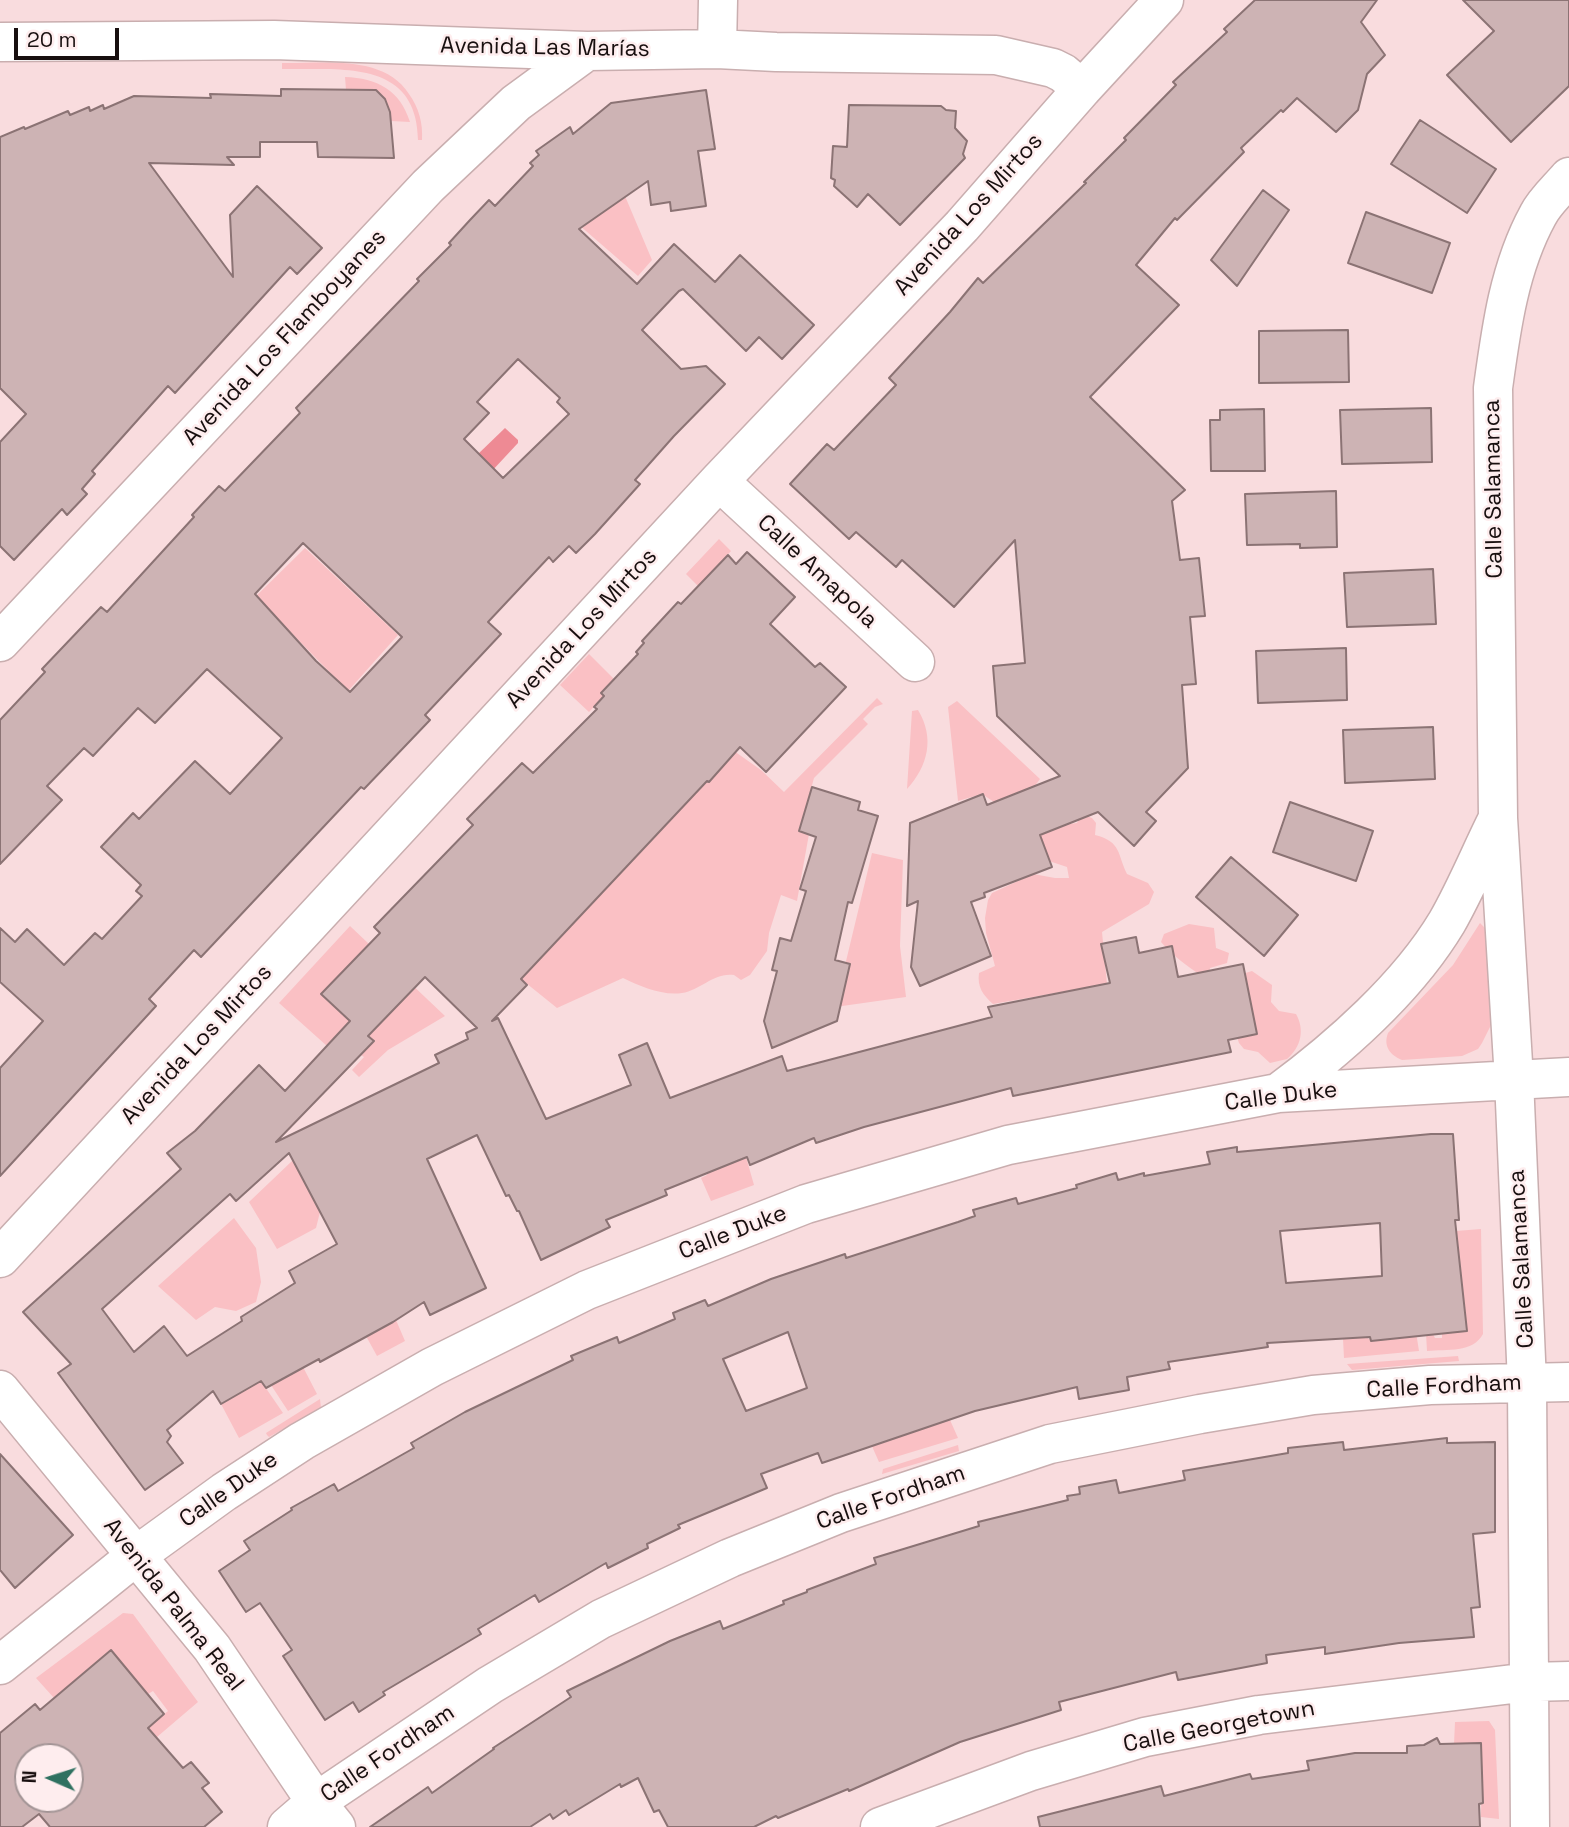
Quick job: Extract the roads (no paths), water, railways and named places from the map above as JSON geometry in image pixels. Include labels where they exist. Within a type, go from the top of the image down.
[{"type":"street","points":[[717,48],[718,0]]},
{"type":"street","name":"Avenida Los Mirtos","points":[[0,1258],[719,481],[962,226],[1164,0]]},
{"type":"street","name":"Avenida Las Marías","points":[[0,42],[274,40],[587,51],[717,48],[776,52],[996,55],[1053,68],[1082,89]]},
{"type":"street","points":[[0,60],[37,43]]},
{"type":"street","name":"Avenida Los Flamboyanes","points":[[0,642],[428,186],[516,103],[587,51]]},
{"type":"street","name":"Calle Salamanca","points":[[1530,1827],[1527,1383],[1514,1079],[1498,818],[1493,388],[1500,335],[1513,275],[1539,213],[1569,177]]},
{"type":"street","name":"Calle Amapola","points":[[719,481],[915,662]]},
{"type":"street","name":"Calle Salamanca","points":[[1278,1093],[1305,1073],[1363,1021],[1421,960],[1446,922],[1498,818]]},
{"type":"street","name":"Calle Duke","points":[[5,1651],[224,1492],[302,1441],[432,1367],[587,1290],[806,1204],[1008,1144],[1278,1093],[1569,1077]]},
{"type":"street","name":"Calle Fordham","points":[[286,1827],[326,1815],[490,1685],[601,1619],[730,1558],[841,1513],[1050,1444],[1199,1414],[1313,1395],[1430,1385],[1569,1382]]},
{"type":"street","name":"Avenida Palma Real","points":[[0,1390],[212,1648],[326,1815]]},
{"type":"street","name":"Calle Georgetown","points":[[880,1827],[1031,1771],[1145,1737],[1259,1715],[1528,1682],[1569,1681]]}]
